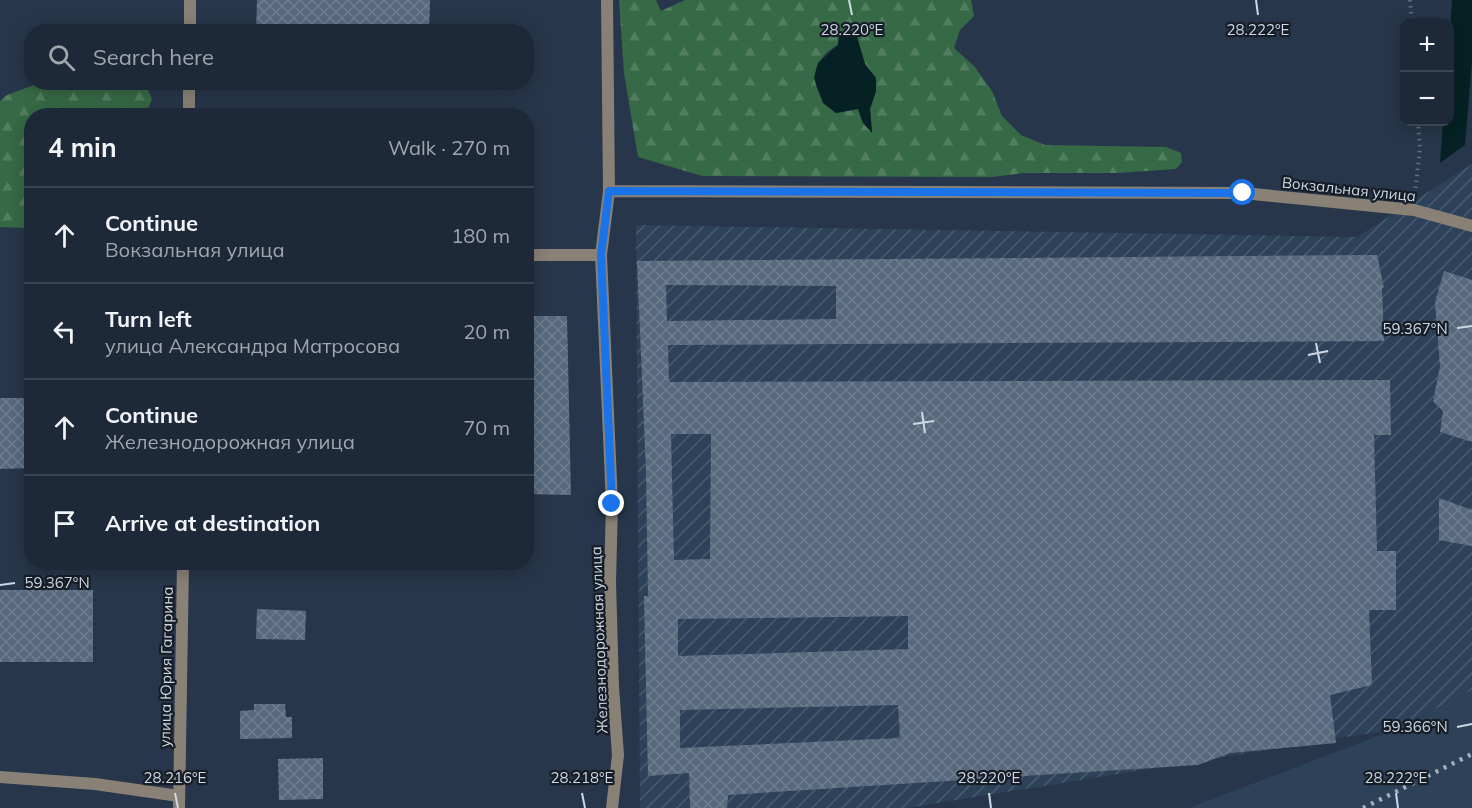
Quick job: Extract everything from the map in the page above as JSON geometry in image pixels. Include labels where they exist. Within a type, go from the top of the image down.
[{"type":"street","points":[[190,0],[190,24]]},
{"type":"street","name":"Железнодорожная улица","points":[[607,0],[609,191],[601,255],[612,504],[610,582],[613,687],[618,755],[612,808]]},
{"type":"street","points":[[189,90],[189,108]]},
{"type":"street","name":"Вокзальная улица","points":[[609,191],[1243,193],[1414,210],[1472,226]]},
{"type":"street","points":[[534,255],[601,255]]},
{"type":"street","name":"улица Юрия Гагарина","points":[[179,802],[183,570]]},
{"type":"street","points":[[0,777],[95,784],[179,802]]},
{"type":"path","points":[[1410,0],[1412,18]]},
{"type":"path","points":[[1414,210],[1420,148],[1418,126]]},
{"type":"shaded area","points":[[1452,0],[1472,0],[1472,61],[1465,145],[1440,163],[1443,126],[1454,126],[1454,18],[1451,18]]},
{"type":"shaded area","points":[[852,31],[857,37],[865,64],[876,78],[876,91],[870,109],[872,133],[863,123],[858,109],[836,113],[823,103],[814,78],[818,63],[838,45],[839,35]]},
{"type":"shaded area","points":[[1472,164],[1472,690],[1396,729],[907,808],[640,808],[636,225],[1357,237]]},
{"type":"shaded area","points":[[1472,690],[1472,808],[1189,808],[1396,729]]},
{"type":"green space","points":[[619,0],[656,0],[661,11],[685,0],[971,0],[974,16],[960,30],[954,48],[974,66],[992,91],[1002,116],[1021,135],[1045,145],[1166,147],[1181,153],[1182,162],[1176,169],[1118,173],[1023,173],[992,177],[702,176],[638,157],[624,73]],"holes":[[[857,37],[865,64],[876,78],[876,91],[870,109],[872,130],[863,123],[858,109],[836,113],[820,96],[816,87],[816,68],[821,59],[828,51],[841,43]]]},
{"type":"green space","points":[[24,89],[148,90],[152,99],[148,108],[24,108],[24,228],[0,227],[0,101],[7,95]]},
{"type":"building","points":[[257,0],[430,0],[429,24],[256,24]]},
{"type":"building","points":[[1377,255],[1384,288],[1382,288],[1384,341],[668,345],[669,382],[1390,380],[1391,435],[1374,435],[1377,551],[1396,551],[1396,610],[1369,610],[1372,685],[1330,695],[1336,743],[1230,753],[1198,765],[728,795],[727,808],[690,808],[689,773],[648,776],[644,596],[648,596],[646,471],[637,261]],"holes":[[[666,285],[836,286],[836,319],[667,321]],[[671,434],[711,434],[710,559],[674,560]],[[908,616],[908,649],[678,656],[678,619]],[[898,705],[900,738],[680,748],[680,710]]]},
{"type":"building","points":[[1444,271],[1472,280],[1472,442],[1440,432],[1443,411],[1433,401],[1440,367],[1435,302]]},
{"type":"building","points":[[534,316],[567,316],[571,495],[534,494]]},
{"type":"building","points":[[0,398],[24,398],[24,468],[0,469]]},
{"type":"building","points":[[1439,498],[1472,510],[1472,546],[1439,540]]},
{"type":"building","points":[[0,590],[93,590],[93,662],[0,662]]},
{"type":"building","points":[[257,609],[306,611],[305,640],[256,639]]},
{"type":"building","points":[[254,704],[285,704],[286,717],[292,717],[292,738],[240,739],[240,711],[254,710]]},
{"type":"building","points":[[323,758],[323,799],[279,800],[278,759]]},
{"type":"railway","points":[[1363,808],[1472,754]]},
{"type":"route","points":[[612,504],[601,255],[609,191],[1243,193]]}]
